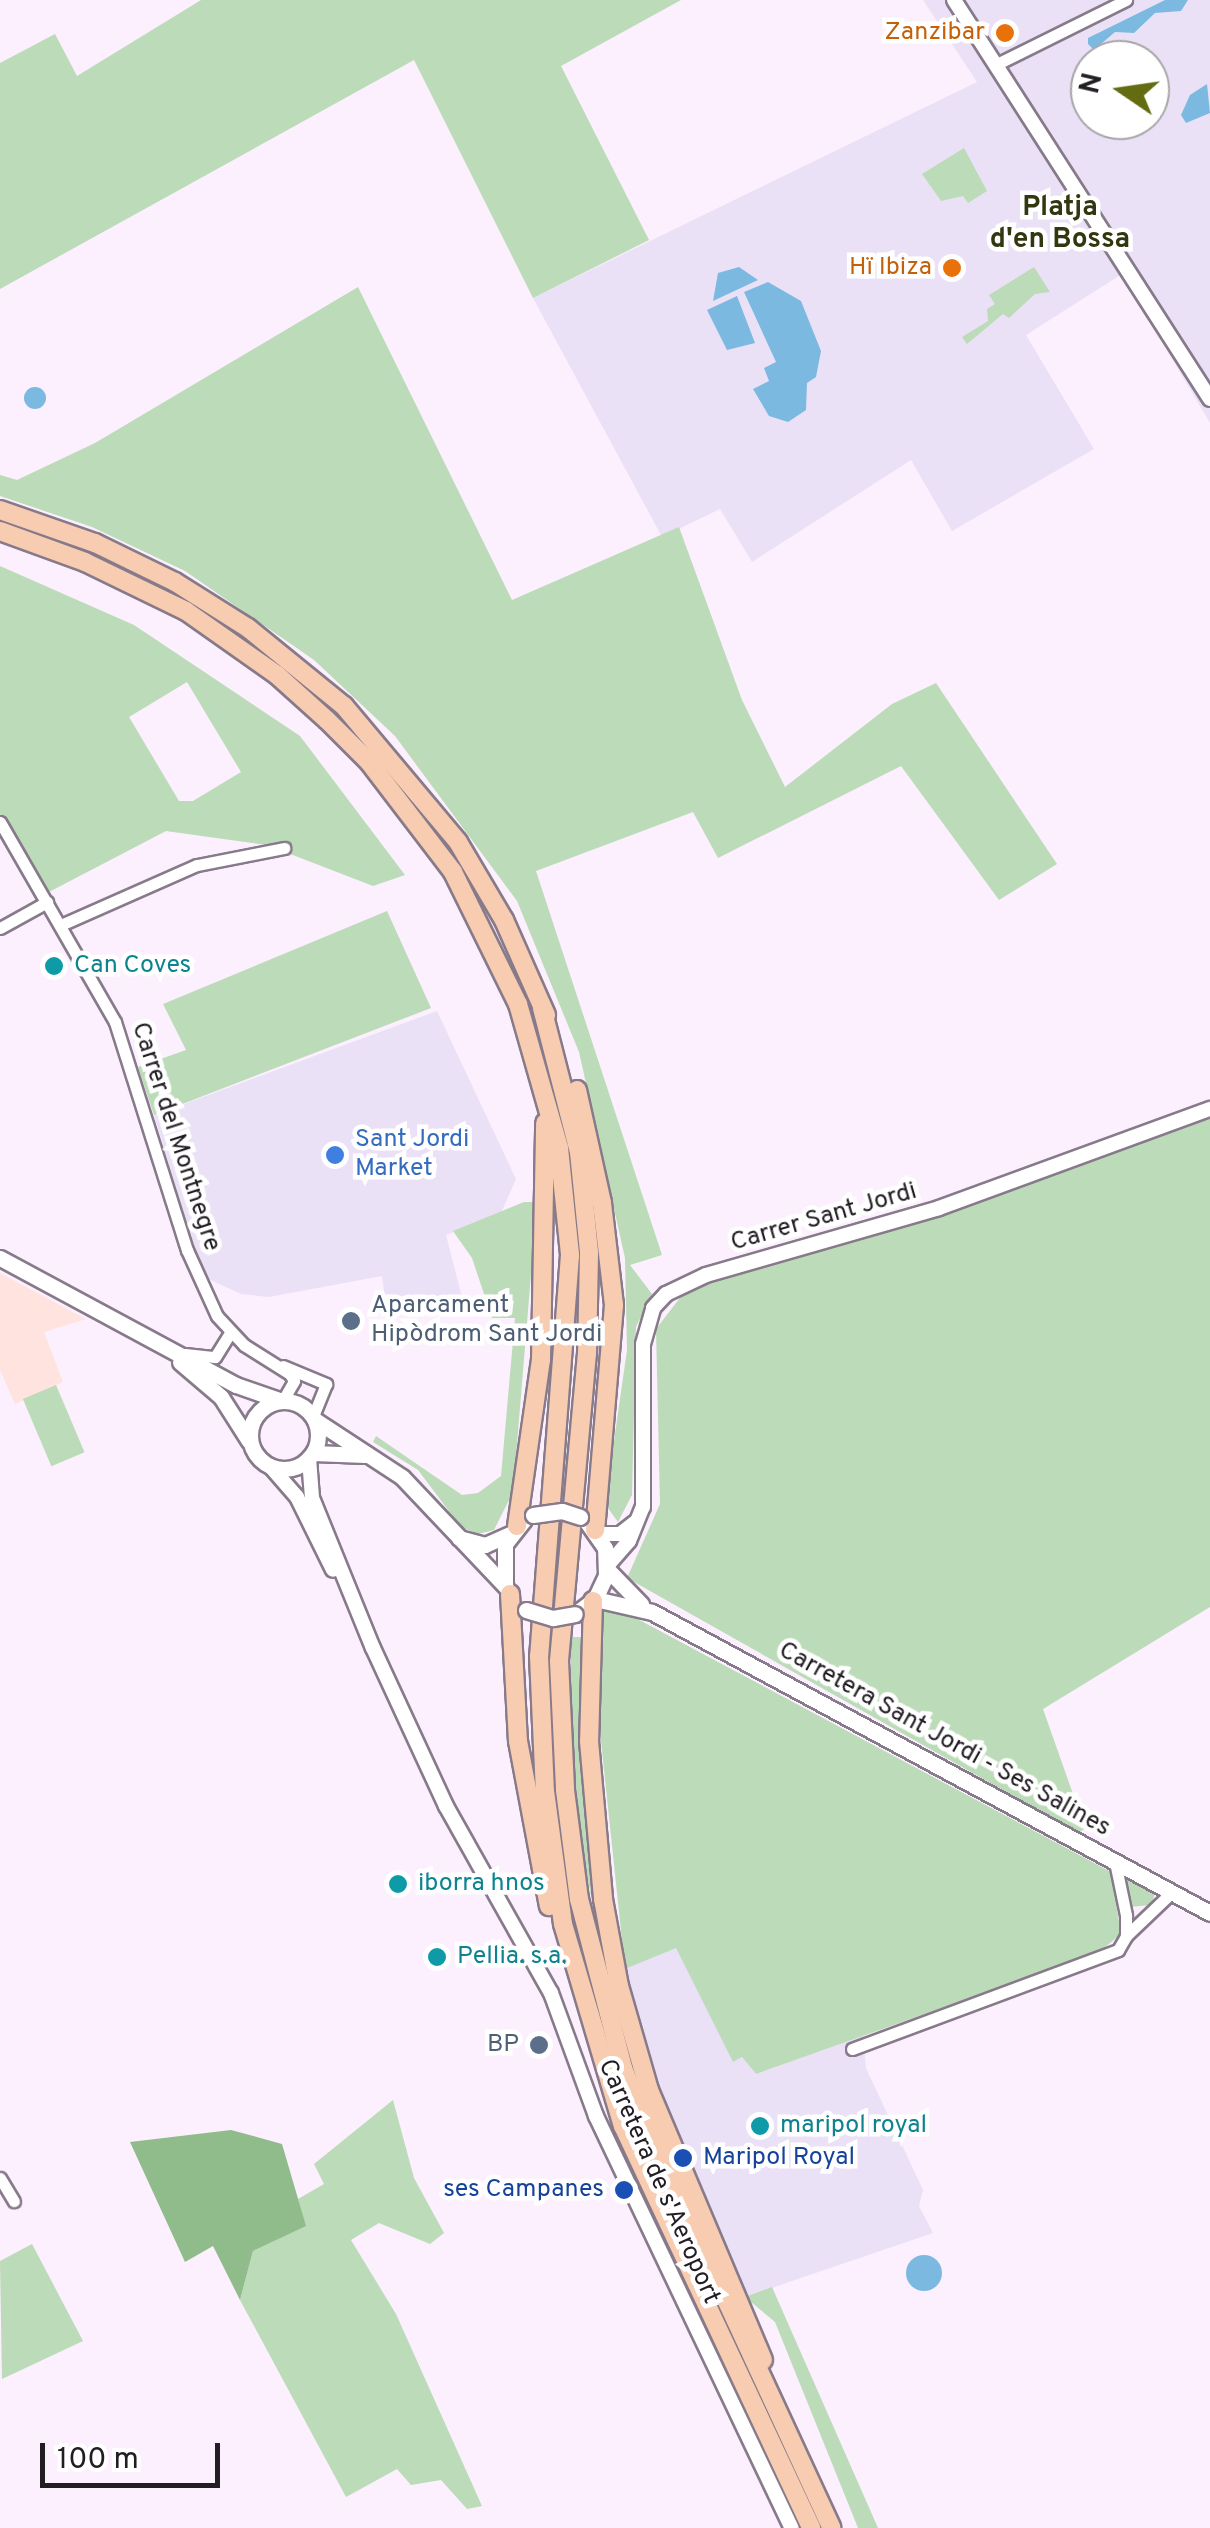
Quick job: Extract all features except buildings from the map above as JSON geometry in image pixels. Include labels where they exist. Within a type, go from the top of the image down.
[{"type":"highway","points":[[0,510],[95,544],[186,588],[277,649],[344,706],[458,842],[504,920],[574,1076],[610,1254],[611,1370],[597,1531]]},
{"type":"highway","points":[[0,531],[85,562],[186,611],[277,674],[355,748],[453,872],[518,1004],[544,1082],[567,1210],[570,1294],[543,1575],[540,1728],[549,1834],[575,1976]]},
{"type":"highway","points":[[542,1008],[579,1152],[589,1253],[587,1353],[559,1661],[565,1790],[579,1900],[623,2068],[644,2122],[832,2528]]},
{"type":"highway","points":[[520,1525],[541,1360],[544,1082]]},
{"type":"highway","points":[[508,1590],[524,1776],[547,1901],[646,2179],[810,2528]]},
{"type":"highway","points":[[594,1600],[588,1741],[603,1899],[619,1986],[649,2090],[748,2314],[781,2418]]},
{"type":"main road","points":[[0,1258],[153,1341],[314,1418],[424,1497],[456,1536],[526,1610],[553,1618],[575,1614],[594,1600],[607,1567],[597,1531],[580,1517],[552,1510],[485,1545],[456,1536]]},
{"type":"main road","points":[[153,1341],[221,1397],[270,1466],[291,1468],[311,1456],[369,1456]]},
{"type":"main road","points":[[252,1445],[252,1422],[281,1400]]},
{"type":"main road","points":[[311,1456],[314,1418]]},
{"type":"main road","points":[[508,1590],[500,1565],[520,1525]]},
{"type":"main road","name":"Carretera Sant Jordi - Ses Salines","points":[[607,1567],[652,1612]]},
{"type":"main road","name":"Carretera Sant Jordi - Ses Salines","points":[[594,1600],[652,1612],[1210,1913]]},
{"type":"street","points":[[954,0],[999,63],[1210,399]]},
{"type":"street","points":[[999,63],[1126,0]]},
{"type":"street","name":"Carrer del Montnegre","points":[[0,822],[63,924],[115,1022],[208,1296],[230,1334],[274,1364],[326,1384],[314,1418]]},
{"type":"street","points":[[63,924],[197,865],[284,848]]},
{"type":"street","points":[[0,928],[47,902]]},
{"type":"street","name":"Carrer Sant Jordi","points":[[607,1567],[641,1515],[647,1481],[643,1344],[653,1308],[666,1294],[706,1275],[939,1208],[1210,1108]]},
{"type":"street","points":[[178,1353],[214,1357],[230,1334]]},
{"type":"street","points":[[274,1364],[294,1381],[281,1400]]},
{"type":"street","points":[[311,1456],[312,1498],[338,1570]]},
{"type":"street","points":[[270,1466],[297,1497],[338,1570]]},
{"type":"street","points":[[597,1531],[620,1534],[641,1515]]},
{"type":"street","name":"Carretera de s'Aeroport","points":[[338,1570],[446,1806],[551,1993],[596,2116],[792,2528]]},
{"type":"street","points":[[1116,1862],[1126,1936]]},
{"type":"street","points":[[852,2049],[1100,1961],[1172,1892]]},
{"type":"street","points":[[0,2178],[14,2201]]},
{"type":"shaded area","points":[[923,0],[1210,0],[1210,423],[1122,274],[1026,335],[1094,449],[952,531],[911,460],[752,562],[720,509],[662,537],[533,298],[977,82]]},
{"type":"shaded area","name":"Sant Jordi Market","points":[[437,1011],[516,1179],[501,1213],[446,1235],[463,1301],[387,1313],[382,1276],[269,1297],[241,1294],[202,1276],[154,1115]]},
{"type":"shaded area","points":[[0,1273],[86,1319],[44,1332],[63,1382],[15,1404],[0,1370]]},
{"type":"shaded area","points":[[676,1947],[733,2061],[742,2057],[756,2074],[863,2036],[866,2068],[923,2190],[919,2206],[933,2233],[745,2297],[655,2089],[625,1969]]},
{"type":"green space","points":[[201,0],[681,0],[561,66],[649,240],[533,298],[414,60],[0,289],[0,63],[55,34],[77,76]]},
{"type":"green space","points":[[964,148],[987,191],[968,203],[963,196],[941,201],[922,174]]},
{"type":"green space","points":[[1034,267],[1050,292],[1035,294],[1009,318],[1003,314],[967,344],[962,337],[988,321],[987,309],[995,304],[989,295]]},
{"type":"green space","points":[[358,287],[512,600],[679,527],[742,700],[785,787],[892,704],[936,683],[1057,864],[999,900],[901,766],[718,858],[693,812],[536,871],[662,1255],[630,1265],[652,1294],[636,1327],[632,1495],[618,1522],[605,1504],[627,1350],[625,1258],[579,1052],[517,901],[395,736],[314,660],[185,571],[92,527],[0,496],[0,475],[17,480],[95,443]]},
{"type":"green space","points":[[0,566],[134,625],[300,736],[405,875],[373,886],[267,845],[166,831],[47,893],[0,814]],"holes":[[[187,682],[241,772],[193,801],[179,801],[129,717]]]},
{"type":"green space","points":[[387,911],[431,1008],[154,1115],[138,1067],[186,1050],[163,1004]]},
{"type":"green space","points":[[1210,1117],[1210,1607],[1043,1709],[1085,1828],[1079,1833],[627,1578],[660,1504],[656,1329],[686,1290],[870,1237]]},
{"type":"green space","points":[[524,1202],[537,1202],[513,1492],[494,1530],[478,1534],[461,1527],[418,1470],[373,1442],[376,1436],[462,1495],[478,1493],[501,1476],[515,1318],[492,1318],[472,1258],[453,1231]]},
{"type":"green space","points":[[56,1385],[85,1452],[51,1466],[23,1399]]},
{"type":"green space","points":[[615,1607],[1111,1872],[1121,1934],[1099,1952],[756,2074],[742,2057],[733,2062],[676,1948],[625,1969],[595,1684],[601,1624],[605,1609]]},
{"type":"green space","points":[[571,1637],[581,1637],[585,1787],[631,2055],[604,1965],[581,1843],[571,1729]]},
{"type":"green space","points":[[1127,1878],[1155,1892],[1152,1905],[1129,1907],[1122,1883]]},
{"type":"green space","points":[[393,2100],[414,2178],[444,2233],[430,2244],[379,2223],[351,2240],[396,2314],[482,2506],[467,2509],[441,2480],[411,2485],[397,2469],[346,2497],[240,2300],[253,2251],[305,2226],[298,2199],[324,2184],[314,2164]]},
{"type":"green space","points":[[231,2130],[282,2144],[306,2226],[253,2251],[240,2300],[213,2246],[185,2262],[130,2142]]},
{"type":"green space","points":[[32,2244],[83,2341],[2,2379],[0,2261]]},
{"type":"green space","points":[[772,2287],[878,2528],[858,2528],[775,2322],[745,2297]]},
{"type":"water","points":[[1165,0],[1188,0],[1181,11],[1155,13],[1134,33],[1115,32],[1106,40],[1088,38]]},
{"type":"water","points":[[1207,84],[1210,113],[1186,123],[1181,115],[1190,95]]},
{"type":"water","points":[[739,267],[758,280],[713,301],[718,273]]},
{"type":"water","points":[[768,282],[801,301],[821,351],[816,377],[807,383],[806,410],[788,422],[769,416],[753,389],[769,381],[764,368],[776,362],[744,292]]},
{"type":"water","points":[[737,296],[755,343],[727,350],[707,310]]},
{"type":"water","points":[[35,387],[43,390],[43,406],[35,409],[27,406],[24,398],[27,390]]},
{"type":"water","points":[[924,2255],[937,2260],[942,2273],[937,2286],[924,2291],[911,2286],[906,2273],[911,2260]]},
{"type":"place","name":"Zanzibar","points":[[1005,33]]},
{"type":"place","name":"Hï Ibiza","points":[[952,268]]},
{"type":"place","name":"Can Coves","points":[[54,966]]},
{"type":"place","name":"Sant Jordi Market","points":[[335,1155]]},
{"type":"place","name":"Aparcament Hipòdrom Sant Jordi","points":[[351,1321]]},
{"type":"place","name":"iborra hnos","points":[[398,1884]]},
{"type":"place","name":"Pellia. s.a.","points":[[437,1957]]},
{"type":"place","name":"BP","points":[[539,2045]]},
{"type":"place","name":"maripol royal","points":[[760,2126]]},
{"type":"place","name":"Maripol Royal","points":[[683,2158]]},
{"type":"place","name":"ses Campanes","points":[[624,2190]]},
{"type":"district","name":"Platja d'en Bossa","points":[[1060,224]]}]
